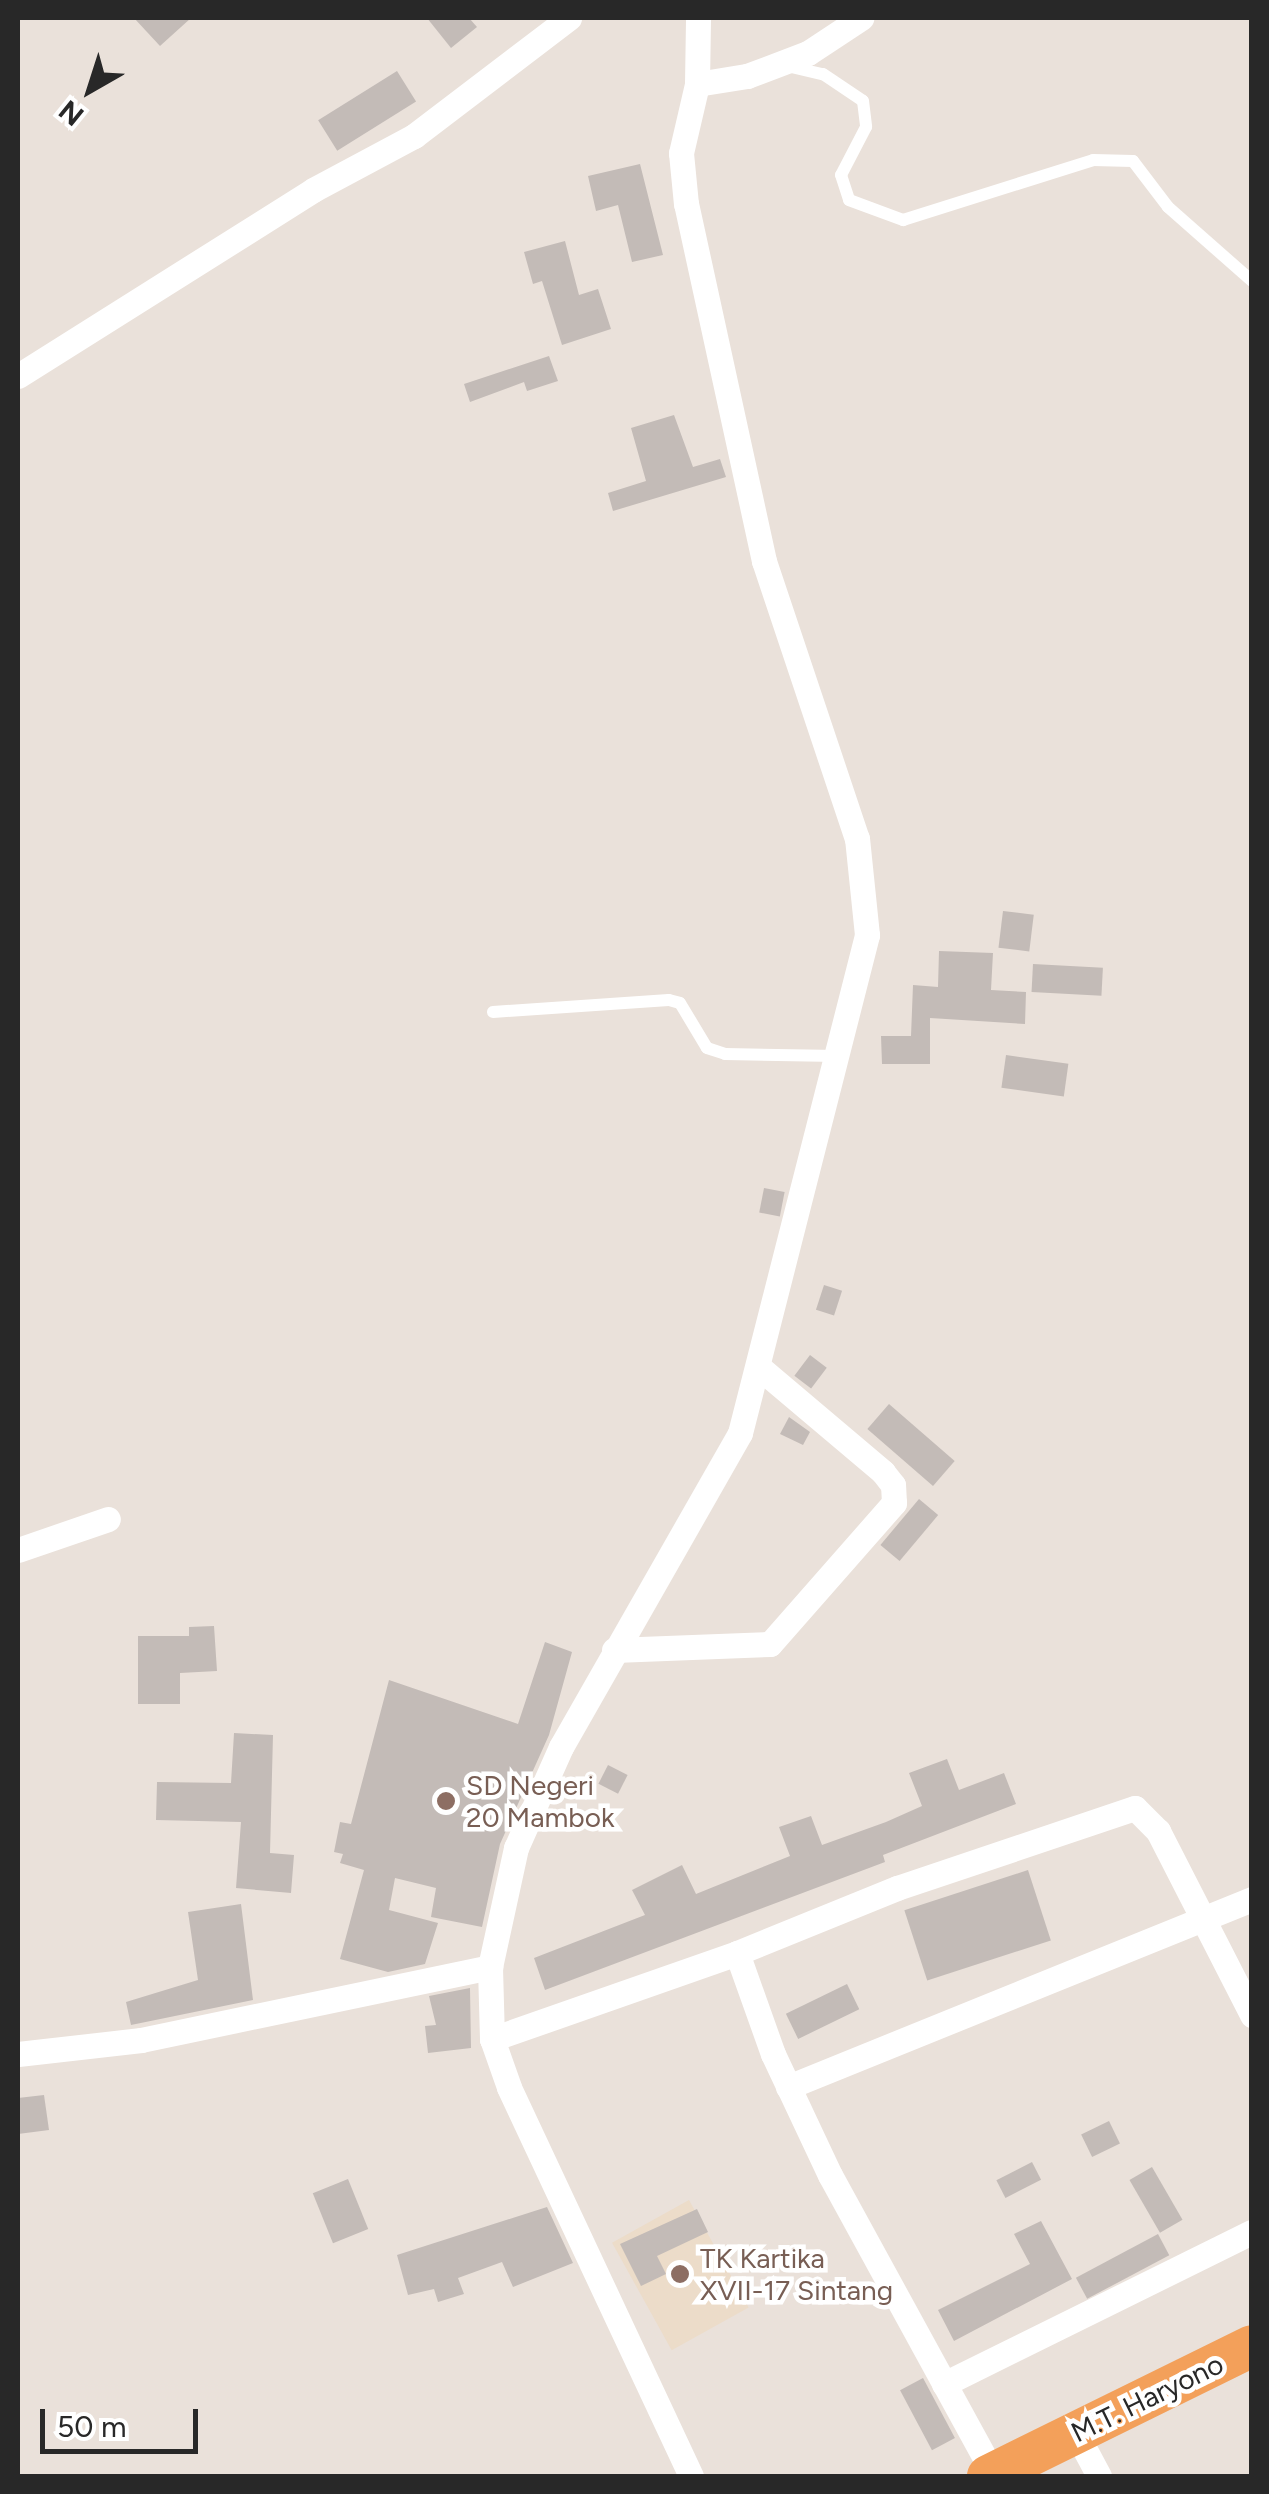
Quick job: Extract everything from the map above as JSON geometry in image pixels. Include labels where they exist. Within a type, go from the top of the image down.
[{"type":"highway","name":"M.T. Haryono","points":[[990,2475],[1252,2346]]},
{"type":"street","points":[[18,376],[313,190],[414,136],[569,18]]},
{"type":"street","points":[[691,2476],[552,2186],[492,2038],[490,1968],[516,1848],[614,1650],[740,1433],[841,1056],[867,935],[863,867],[764,561],[686,204],[681,153],[697,84],[698,18]]},
{"type":"street","points":[[697,84],[778,64],[862,18]]},
{"type":"street","points":[[614,1650],[770,1644],[894,1502],[893,1485],[883,1472],[760,1368]]},
{"type":"street","points":[[18,1550],[108,1519]]},
{"type":"street","points":[[492,2038],[737,1953],[913,1882],[1136,1808],[1158,1831],[1252,2016]]},
{"type":"street","points":[[788,2086],[1252,1899]]},
{"type":"street","points":[[737,1953],[788,2086],[990,2475]]},
{"type":"street","points":[[18,2054],[141,2040],[490,1968]]},
{"type":"street","points":[[944,2384],[1252,2232]]},
{"type":"street","points":[[1076,2433],[1099,2476]]},
{"type":"lane","points":[[778,64],[823,74],[863,101],[866,127],[841,175],[849,200],[903,220],[1093,160],[1134,161],[1168,207],[1252,281]]},
{"type":"lane","points":[[493,1012],[670,1000],[680,1003],[707,1048],[841,1056]]},
{"type":"shaded area","name":"TK Kartika XVII-17 Sintang","points":[[689,2200],[749,2308],[672,2350],[612,2243]]},
{"type":"building","points":[[134,18],[191,18],[160,46]]},
{"type":"building","points":[[427,18],[469,18],[477,27],[451,48]]},
{"type":"building","points":[[397,71],[416,102],[337,151],[318,120]]},
{"type":"building","points":[[640,164],[663,255],[632,262],[618,205],[596,211],[588,176]]},
{"type":"building","points":[[565,241],[579,295],[598,289],[611,329],[562,345],[542,281],[533,284],[524,252]]},
{"type":"building","points":[[549,356],[558,381],[527,391],[524,382],[470,402],[464,384]]},
{"type":"building","points":[[674,415],[693,467],[720,459],[726,477],[613,511],[608,493],[646,481],[631,428]]},
{"type":"building","points":[[1003,911],[1034,915],[1029,952],[998,948]]},
{"type":"building","points":[[939,951],[993,953],[991,990],[1026,992],[1025,1024],[930,1018],[930,1064],[882,1064],[881,1036],[911,1036],[913,985],[938,987]]},
{"type":"building","points":[[1033,964],[1103,968],[1101,996],[1032,992]]},
{"type":"building","points":[[1006,1055],[1068,1064],[1064,1096],[1001,1088]]},
{"type":"building","points":[[764,1188],[785,1192],[780,1217],[759,1213]]},
{"type":"building","points":[[824,1285],[842,1291],[834,1316],[816,1310]]},
{"type":"building","points":[[810,1355],[827,1368],[811,1388],[794,1376]]},
{"type":"building","points":[[889,1404],[955,1461],[933,1486],[867,1429]]},
{"type":"building","points":[[789,1417],[810,1432],[803,1445],[780,1434]]},
{"type":"building","points":[[919,1499],[938,1515],[900,1561],[880,1545]]},
{"type":"building","points":[[214,1626],[217,1671],[180,1673],[180,1704],[138,1704],[138,1636],[189,1636],[189,1627]]},
{"type":"building","name":"SD Negeri 20 Mambok","points":[[545,1642],[572,1652],[549,1735],[500,1844],[482,1927],[431,1917],[436,1888],[395,1878],[389,1910],[438,1923],[425,1964],[388,1972],[340,1959],[364,1870],[340,1863],[343,1854],[334,1852],[340,1822],[351,1824],[389,1680],[518,1724]]},
{"type":"building","points":[[234,1733],[273,1735],[270,1853],[294,1855],[291,1893],[236,1888],[241,1822],[156,1820],[157,1782],[231,1783]]},
{"type":"building","points":[[947,1759],[959,1790],[1004,1773],[1016,1804],[883,1855],[885,1862],[545,1990],[534,1958],[645,1915],[632,1890],[682,1865],[696,1894],[790,1856],[779,1827],[811,1816],[822,1845],[886,1822],[922,1806],[909,1773]]},
{"type":"building","points":[[608,1765],[628,1775],[618,1794],[598,1784]]},
{"type":"building","points":[[1028,1870],[1051,1940],[927,1981],[904,1910]]},
{"type":"building","points":[[241,1904],[253,2000],[131,2025],[126,2002],[198,1980],[188,1912]]},
{"type":"building","points":[[847,1984],[859,2009],[798,2039],[786,2014]]},
{"type":"building","points":[[470,1988],[471,2048],[428,2053],[425,2026],[436,2025],[429,1996]]},
{"type":"building","points":[[44,2095],[49,2130],[18,2134],[18,2098]]},
{"type":"building","points":[[1109,2121],[1120,2143],[1092,2157],[1081,2135]]},
{"type":"building","points":[[1032,2162],[1041,2180],[1005,2198],[996,2180]]},
{"type":"building","points":[[1152,2167],[1182,2220],[1160,2233],[1129,2180]]},
{"type":"building","points":[[348,2179],[368,2229],[333,2243],[313,2193]]},
{"type":"building","points":[[547,2207],[573,2263],[513,2287],[502,2262],[458,2278],[464,2294],[438,2302],[434,2289],[408,2295],[397,2255]]},
{"type":"building","points":[[697,2209],[708,2232],[657,2256],[666,2274],[641,2286],[620,2244]]},
{"type":"building","points":[[1041,2221],[1072,2279],[954,2341],[938,2310],[1030,2264],[1014,2234]]},
{"type":"building","points":[[1158,2234],[1169,2255],[1087,2299],[1076,2278]]},
{"type":"building","points":[[923,2378],[955,2438],[932,2450],[900,2390]]},
{"type":"place","name":"SD Negeri 20 Mambok","points":[[446,1801]]},
{"type":"place","name":"TK Kartika XVII-17 Sintang","points":[[680,2274]]}]
